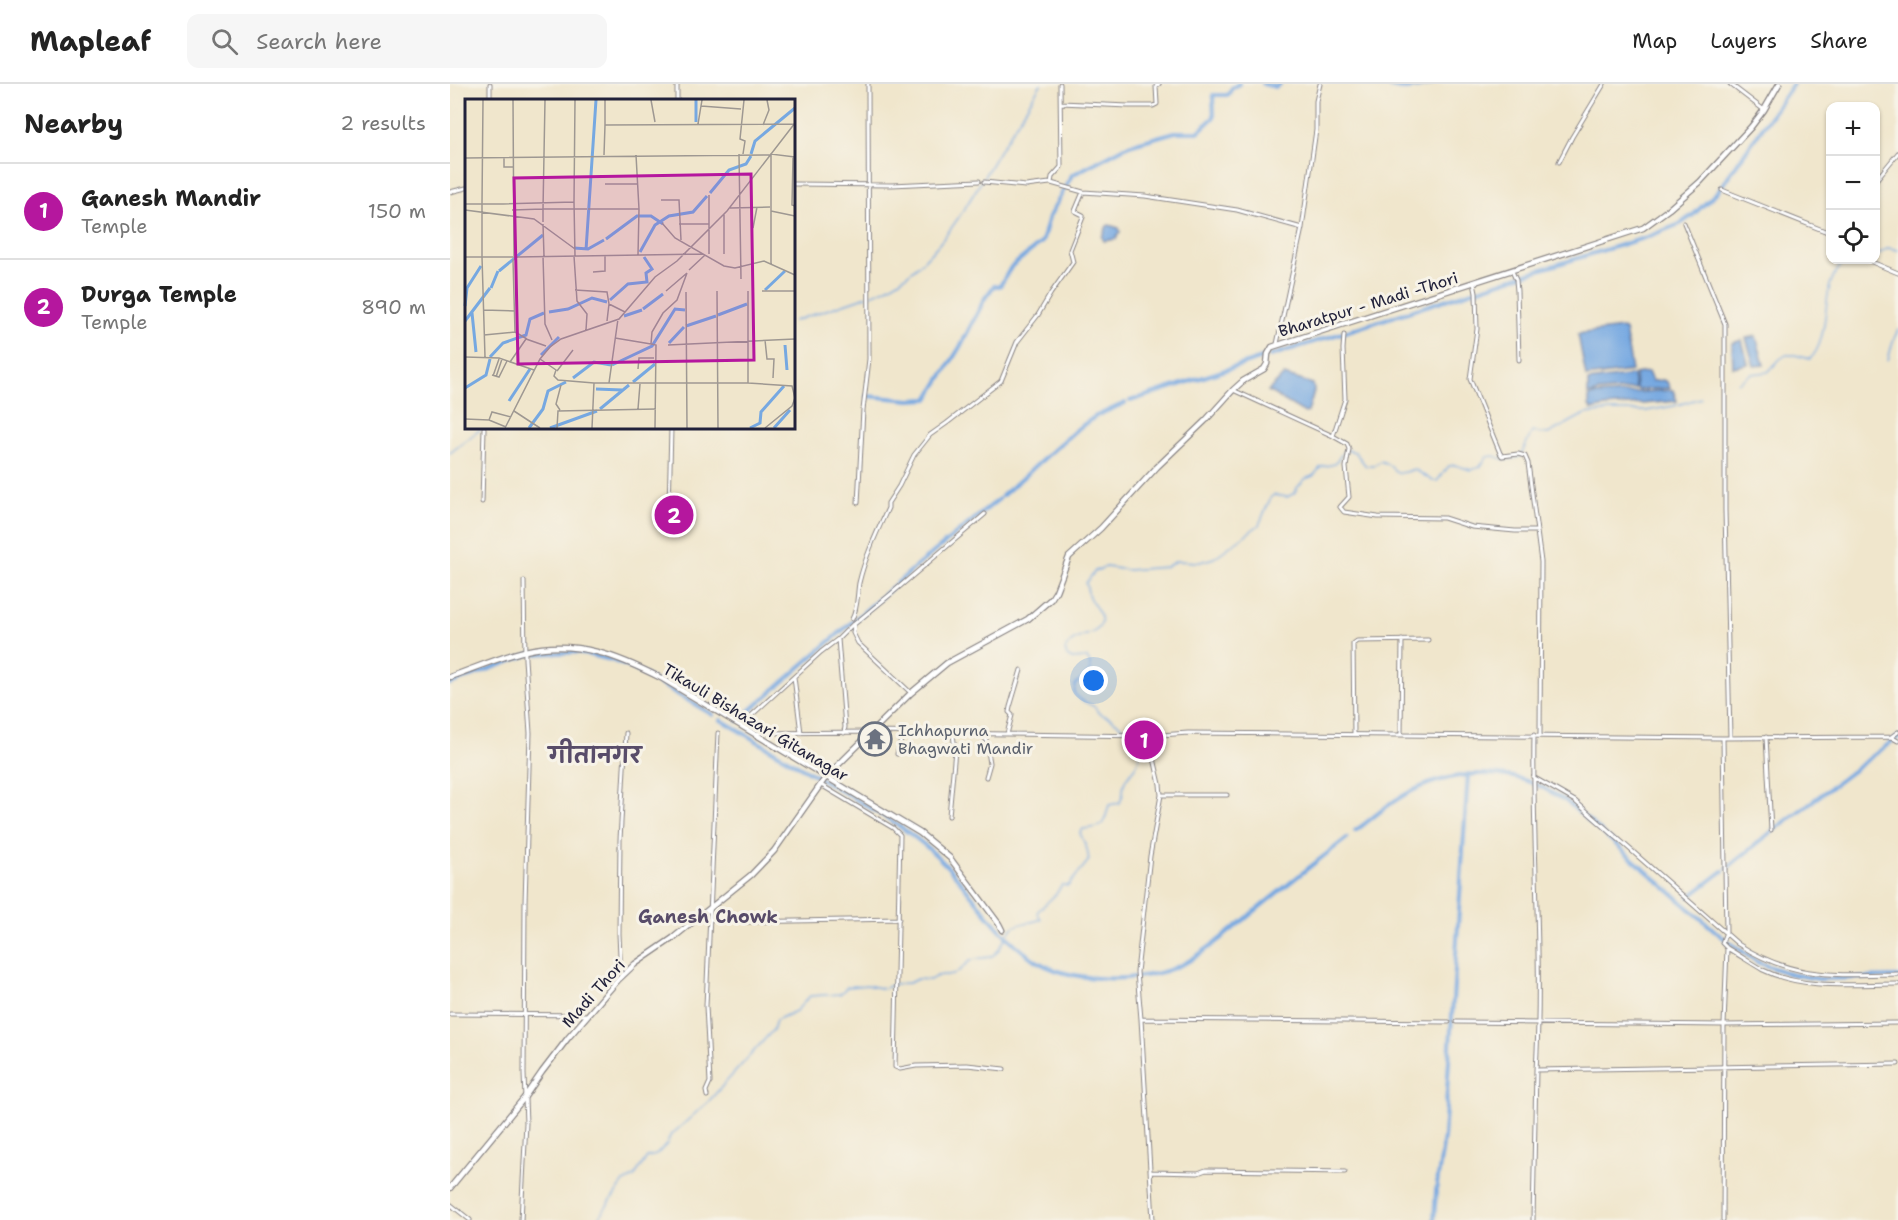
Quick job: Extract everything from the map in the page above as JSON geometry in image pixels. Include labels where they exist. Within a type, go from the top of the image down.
[{"type":"main road","name":"Bharatpur - Madi -Thori","points":[[823,780],[910,693],[947,663],[1028,619],[1051,599],[1069,557],[1101,528],[1233,390],[1264,369],[1270,350],[1277,344],[1633,233],[1652,222],[1700,182],[1751,127],[1779,84]]},
{"type":"main road","name":"Tikauli Bishazari Gitanagar","points":[[450,677],[525,651],[556,647],[589,650],[626,660],[663,679],[752,733],[823,780],[920,833],[950,858],[977,892],[1002,930]]},
{"type":"main road","name":"Madi Thori","points":[[450,1188],[524,1098],[542,1071],[602,997],[635,964],[711,909],[751,875],[774,851],[823,780]]},
{"type":"street","points":[[858,502],[863,410],[869,359],[868,84]]},
{"type":"street","points":[[1050,183],[1061,167],[1060,84]]},
{"type":"street","points":[[1061,103],[1153,106],[1156,104],[1156,86],[1159,84]]},
{"type":"street","points":[[1277,344],[1302,228],[1316,130],[1316,100],[1320,84]]},
{"type":"street","points":[[1559,162],[1604,84]]},
{"type":"street","points":[[1730,84],[1764,110]]},
{"type":"street","points":[[1880,174],[1898,153]]},
{"type":"street","points":[[795,184],[892,185],[979,181]]},
{"type":"street","points":[[984,182],[1026,186],[1050,183],[1083,192],[1145,196],[1225,208],[1302,228]]},
{"type":"street","points":[[450,192],[465,188]]},
{"type":"street","points":[[1722,190],[1826,231]]},
{"type":"street","points":[[852,619],[859,583],[874,538],[888,508],[888,503],[914,455],[930,435],[1001,381],[1017,342],[1038,315],[1073,261],[1070,250],[1083,217],[1075,211],[1075,208],[1083,192]]},
{"type":"street","points":[[1684,223],[1725,324],[1724,394],[1730,738]]},
{"type":"street","points":[[1876,264],[1898,273]]},
{"type":"street","points":[[1512,271],[1517,291],[1519,360]]},
{"type":"street","points":[[1473,284],[1476,293],[1477,329],[1470,379],[1502,456],[1518,454],[1525,456],[1528,463],[1541,562],[1540,735]]},
{"type":"street","points":[[1333,436],[1344,399],[1344,335]]},
{"type":"street","points":[[1233,390],[1347,444],[1349,449],[1347,476],[1349,497],[1340,507],[1344,512],[1378,517],[1444,518],[1473,527],[1537,531]]},
{"type":"street","points":[[482,502],[484,429]]},
{"type":"street","points":[[669,509],[671,429]]},
{"type":"street","points":[[740,726],[821,652],[985,514]]},
{"type":"street","points":[[521,1220],[526,1123],[524,1098],[525,903],[530,733],[525,659],[524,581]]},
{"type":"street","points":[[852,626],[854,623],[853,633],[858,643],[910,693]]},
{"type":"street","points":[[838,639],[844,733]]},
{"type":"street","points":[[1401,734],[1402,640]]},
{"type":"street","points":[[1354,734],[1353,644],[1357,641],[1428,640]]},
{"type":"street","points":[[1007,734],[1012,715],[1010,707],[1020,670]]},
{"type":"street","points":[[794,677],[801,733]]},
{"type":"street","points":[[752,733],[871,732],[1148,736],[1401,734],[1892,738],[1898,741]]},
{"type":"street","points":[[1892,738],[1898,732]]},
{"type":"street","points":[[621,977],[620,840],[626,733]]},
{"type":"street","points":[[707,1096],[706,1091],[710,1082],[706,1006],[718,733]]},
{"type":"street","points":[[897,754],[903,733]]},
{"type":"street","points":[[949,816],[955,750],[953,734]]},
{"type":"street","points":[[985,734],[990,763],[986,777]]},
{"type":"street","points":[[1533,1220],[1539,1024],[1533,786],[1534,735]]},
{"type":"street","points":[[1148,736],[1161,795],[1150,856],[1137,980],[1153,1220]]},
{"type":"street","points":[[1766,737],[1771,830]]},
{"type":"street","points":[[1723,738],[1726,934],[1722,943],[1765,970],[1804,981],[1829,984],[1898,984]]},
{"type":"street","points":[[1533,779],[1575,801],[1726,934],[1755,955],[1801,972],[1898,974]]},
{"type":"street","points":[[823,780],[900,835],[895,1067],[967,1065],[1004,1069]]},
{"type":"street","points":[[1161,795],[1227,795]]},
{"type":"street","points":[[711,919],[748,922],[899,919]]},
{"type":"street","points":[[1723,1220],[1724,1025],[1727,948]]},
{"type":"street","points":[[450,1014],[588,1015]]},
{"type":"street","points":[[1141,1019],[1449,1022]]},
{"type":"street","points":[[1456,1022],[1724,1025],[1898,1023]]},
{"type":"street","points":[[1536,1070],[1898,1064]]},
{"type":"street","points":[[1150,1172],[1198,1173],[1206,1170],[1345,1172]]},
{"type":"street","points":[[450,1204],[470,1220]]},
{"type":"water","points":[[1109,225],[1119,228],[1120,232],[1116,239],[1104,241],[1102,237]]},
{"type":"water","points":[[1621,328],[1625,330],[1632,371],[1586,377],[1578,334]]},
{"type":"water","points":[[1756,336],[1764,365],[1754,366],[1746,338]]},
{"type":"water","points":[[1742,340],[1748,364],[1733,367],[1732,343]]},
{"type":"water","points":[[1648,372],[1652,381],[1663,380],[1670,388],[1638,390],[1635,374]]},
{"type":"water","points":[[1284,375],[1313,384],[1314,391],[1308,412],[1305,413],[1268,391]]},
{"type":"water","points":[[1633,375],[1635,389],[1588,395],[1588,381]]},
{"type":"water","points":[[1673,390],[1677,401],[1592,410],[1589,406],[1589,397],[1594,395]]},
{"type":"waterway","points":[[871,295],[911,272],[944,238],[1041,84]]},
{"type":"waterway","points":[[867,396],[910,400],[928,399],[960,347],[985,298],[994,286],[1000,286],[1011,267],[1042,242],[1049,217],[1072,175],[1129,145],[1175,132],[1198,132],[1214,117],[1213,95],[1228,95],[1232,88],[1239,84]]},
{"type":"waterway","points":[[1263,84],[1276,87],[1280,84]]},
{"type":"waterway","points":[[1382,84],[1407,89],[1431,84]]},
{"type":"waterway","points":[[1516,277],[1647,237],[1680,224],[1693,215],[1718,191],[1793,84]]},
{"type":"waterway","points":[[1880,253],[1888,248],[1898,250]]},
{"type":"waterway","points":[[1738,383],[1751,374],[1768,372],[1786,355],[1810,359],[1822,334],[1830,285],[1842,264]]},
{"type":"waterway","points":[[1476,290],[1513,278]]},
{"type":"waterway","points":[[1270,356],[1473,291]]},
{"type":"waterway","points":[[795,321],[867,296]]},
{"type":"waterway","points":[[1888,360],[1898,330]]},
{"type":"waterway","points":[[1130,401],[1262,358]]},
{"type":"waterway","points":[[597,1220],[624,1182],[634,1177],[647,1157],[656,1155],[667,1144],[670,1136],[708,1102],[773,1030],[776,1020],[796,1011],[810,996],[840,994],[847,987],[867,985],[884,989],[894,984],[909,983],[917,979],[930,980],[956,973],[973,960],[992,956],[1014,927],[1041,919],[1037,912],[1062,885],[1068,886],[1089,860],[1080,833],[1083,829],[1102,824],[1109,805],[1119,803],[1125,781],[1137,765],[1140,755],[1137,742],[1128,732],[1074,693],[1075,685],[1090,671],[1090,663],[1087,658],[1072,659],[1067,656],[1065,650],[1074,640],[1095,631],[1101,623],[1099,613],[1089,597],[1086,583],[1095,571],[1106,567],[1128,570],[1166,567],[1176,561],[1200,562],[1214,558],[1259,525],[1271,497],[1274,495],[1287,497],[1295,493],[1305,479],[1313,476],[1321,467],[1335,464],[1343,452],[1348,450],[1355,452],[1366,466],[1373,466],[1380,461],[1397,472],[1414,469],[1433,481],[1437,481],[1449,466],[1455,465],[1471,470],[1480,467],[1487,457],[1494,456],[1506,460],[1520,457],[1532,432],[1548,434],[1585,414],[1646,411],[1701,398]]},
{"type":"waterway","points":[[1002,496],[1076,430],[1096,416],[1125,403]]},
{"type":"waterway","points":[[450,453],[481,429]]},
{"type":"waterway","points":[[738,721],[919,564],[999,499]]},
{"type":"waterway","points":[[450,684],[530,654],[579,652],[611,660],[634,669],[713,715]]},
{"type":"waterway","points":[[721,720],[908,832],[943,862],[1003,933],[1017,946],[1047,967],[1085,977],[1146,976],[1189,961],[1347,838]]},
{"type":"waterway","points":[[1727,868],[1898,737]]},
{"type":"waterway","points":[[1434,1220],[1444,1137],[1468,774]]},
{"type":"waterway","points":[[1355,831],[1396,800],[1429,784],[1465,775],[1483,774],[1520,779],[1541,787],[1566,801],[1721,936],[1757,962],[1790,974],[1819,979],[1898,977]]},
{"type":"waterway","points":[[1689,897],[1723,871]]},
{"type":"place","name":"Durga Temple","points":[[674,515]]},
{"type":"place","name":"Ichhapurna Bhagwati Mandir","points":[[875,739]]},
{"type":"place","name":"Ganesh Mandir","points":[[1144,740]]},
{"type":"district","name":"गीतानगर","points":[[595,755]]},
{"type":"district","name":"Ganesh Chowk","points":[[708,917]]}]
